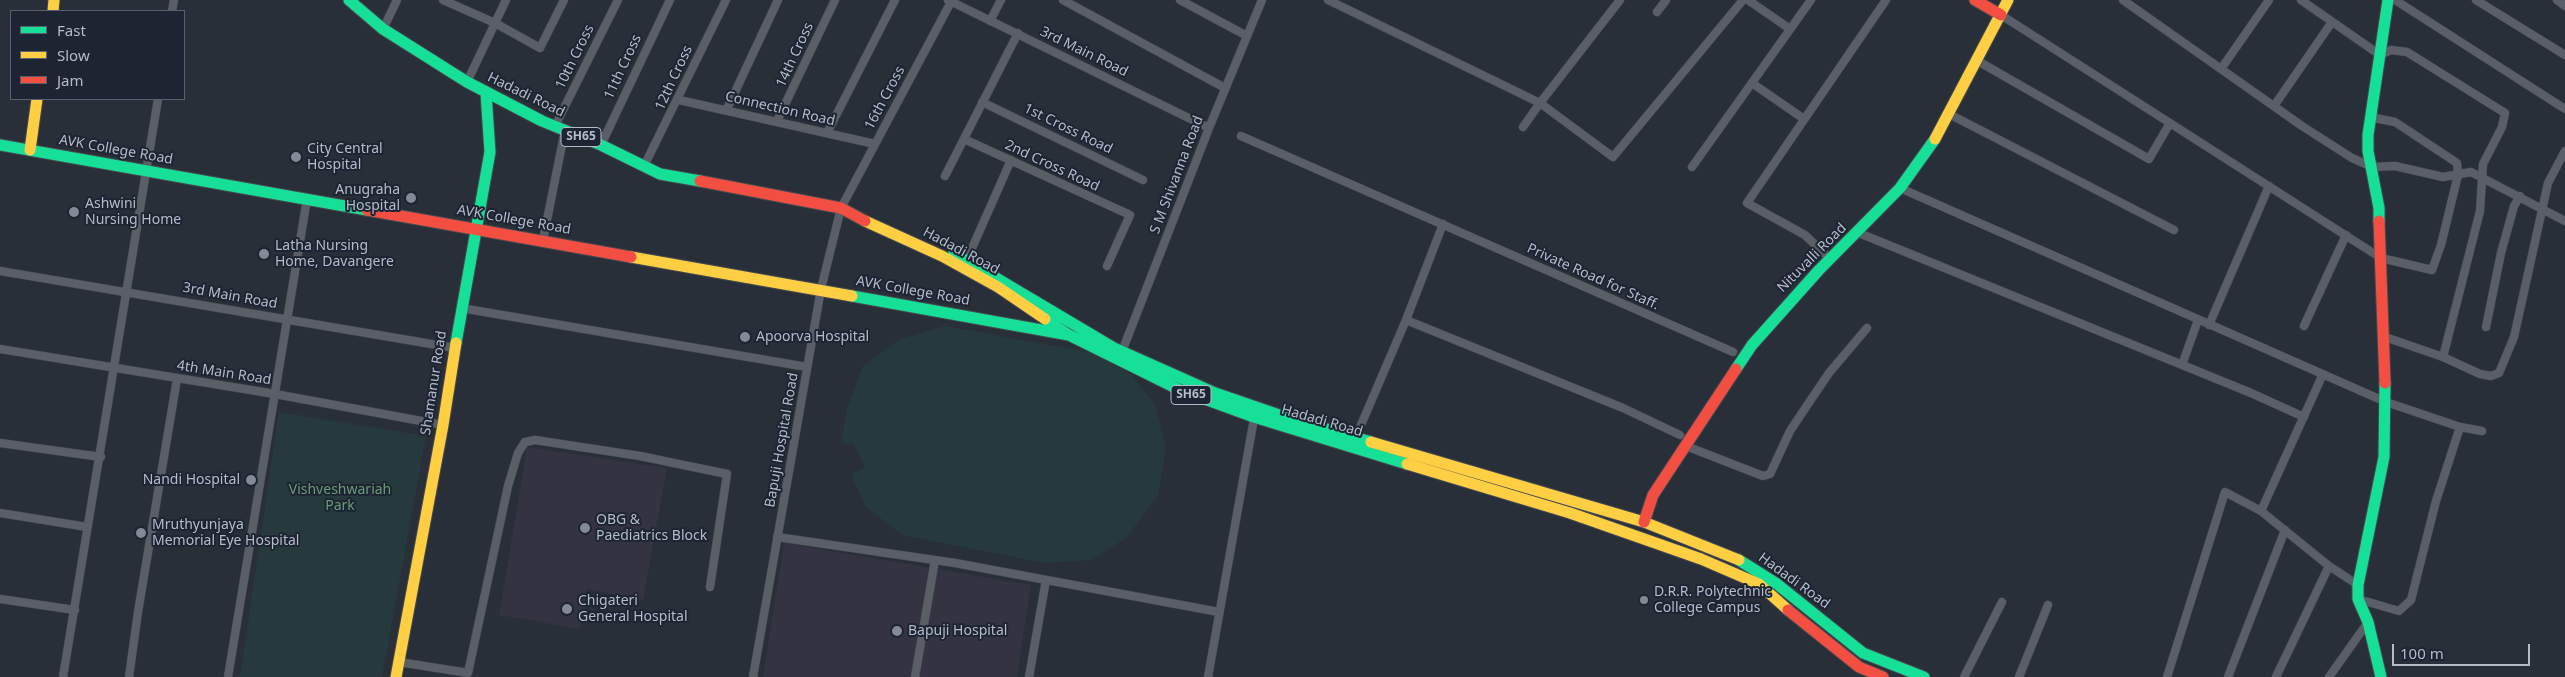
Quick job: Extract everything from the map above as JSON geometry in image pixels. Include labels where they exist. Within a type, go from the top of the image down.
[{"type":"main road","name":"Hadadi Road","points":[[349,0],[383,29],[466,82],[660,174],[841,208],[965,264],[1041,310],[1069,335],[1120,356],[1180,390],[1644,522],[1741,561],[1777,584],[1863,653],[1924,677]]},
{"type":"main road","points":[[1975,0],[2001,15]]},
{"type":"main road","name":"Nituvalli Road","points":[[1644,522],[1653,494],[1752,345],[1830,259],[1858,233],[1900,188],[1937,136],[2008,0]]},
{"type":"main road","points":[[2381,677],[2368,622],[2358,599],[2358,585],[2384,457],[2386,402],[2382,336],[2382,258],[2378,199],[2368,135],[2388,0]]},
{"type":"main road","name":"Shamanur Road","points":[[396,677],[444,425],[461,308],[490,152],[486,93]]},
{"type":"main road","points":[[30,150],[37,100]]},
{"type":"main road","name":"AVK College Road","points":[[0,145],[821,289],[1069,335]]},
{"type":"main road","points":[[1024,326],[1041,310],[1120,356]]},
{"type":"main road","name":"Hadadi Road","points":[[1354,441],[1570,512],[1701,558],[1759,584],[1806,626],[1859,667],[1883,677]]},
{"type":"street","points":[[383,29],[397,0]]},
{"type":"street","points":[[466,82],[506,0]]},
{"type":"street","points":[[445,1],[495,23],[540,48],[564,0]]},
{"type":"street","name":"10th Cross","points":[[543,240],[560,128],[618,0]]},
{"type":"street","name":"11th Cross","points":[[601,145],[670,0]]},
{"type":"street","name":"12th Cross","points":[[644,166],[679,100],[726,0]]},
{"type":"street","points":[[727,109],[778,0]]},
{"type":"street","name":"14th Cross","points":[[777,121],[834,0]]},
{"type":"street","points":[[827,133],[895,0]]},
{"type":"street","name":"3rd Main Road","points":[[950,0],[1208,128]]},
{"type":"street","name":"16th Cross","points":[[841,208],[950,0]]},
{"type":"street","points":[[990,20],[1001,0]]},
{"type":"street","points":[[1063,0],[1225,88]]},
{"type":"street","points":[[1180,0],[1247,36]]},
{"type":"street","name":"S M Shivanna Road","points":[[1120,356],[1208,128],[1262,0]]},
{"type":"street","points":[[1328,0],[1540,103],[1613,157],[1743,0]]},
{"type":"street","points":[[1523,127],[1620,0]]},
{"type":"street","points":[[1657,12],[1666,0]]},
{"type":"street","points":[[1748,0],[1790,29]]},
{"type":"street","points":[[1692,167],[1811,0]]},
{"type":"street","points":[[1830,259],[1805,235],[1747,203],[1886,0]]},
{"type":"street","points":[[2123,0],[2352,158],[2372,167],[2395,166],[2443,176],[2471,172],[2482,176],[2565,221]]},
{"type":"street","points":[[2221,69],[2269,0]]},
{"type":"street","points":[[2301,0],[2380,55],[2391,50],[2407,52],[2505,113],[2502,127],[2483,164],[2480,211],[2443,357]]},
{"type":"street","points":[[2395,0],[2565,109]]},
{"type":"street","points":[[2476,0],[2565,56]]},
{"type":"street","points":[[2557,0],[2565,6]]},
{"type":"street","points":[[2001,15],[2382,258],[2432,270],[2441,245],[2458,175],[2457,163],[2395,122],[2370,117]]},
{"type":"street","points":[[2274,106],[2332,22]]},
{"type":"street","points":[[945,176],[1018,33]]},
{"type":"street","points":[[1976,60],[2149,159],[2170,123]]},
{"type":"street","points":[[1752,83],[1804,119]]},
{"type":"street","points":[[63,677],[87,527],[101,456],[158,100]]},
{"type":"street","name":"Connection Road","points":[[679,100],[727,109],[875,144]]},
{"type":"street","name":"1st Cross Road","points":[[982,102],[1143,180]]},
{"type":"street","points":[[1949,114],[2174,230]]},
{"type":"street","name":"Private Road for Staff.","points":[[1241,136],[1733,352]]},
{"type":"street","name":"2nd Cross Road","points":[[964,139],[1130,215],[1107,266]]},
{"type":"street","points":[[2382,336],[2443,357],[2480,374],[2491,376],[2499,372],[2514,337],[2548,183],[2565,151]]},
{"type":"street","points":[[965,264],[1011,160]]},
{"type":"street","points":[[2209,325],[2269,186]]},
{"type":"street","points":[[1900,188],[2386,402],[2460,427],[2482,431]]},
{"type":"street","points":[[2486,327],[2501,253],[2514,206],[2520,196]]},
{"type":"street","points":[[228,677],[307,199]]},
{"type":"street","name":"Bapuji Hospital Road","points":[[753,677],[821,289],[841,208]]},
{"type":"street","points":[[1354,441],[1406,320],[1443,224]]},
{"type":"street","points":[[1858,233],[2182,365],[2304,417]]},
{"type":"street","points":[[2304,326],[2346,234]]},
{"type":"street","name":"3rd Main Road","points":[[0,271],[455,348]]},
{"type":"street","points":[[461,308],[808,366]]},
{"type":"street","points":[[1406,320],[1623,408],[1680,435]]},
{"type":"street","points":[[2182,365],[2198,320]]},
{"type":"street","points":[[1686,446],[1763,476],[1770,474],[1790,431],[1829,373],[1867,328]]},
{"type":"street","name":"4th Main Road","points":[[0,349],[275,394],[444,425]]},
{"type":"street","points":[[2260,511],[2323,374]]},
{"type":"street","points":[[129,677],[177,379]]},
{"type":"street","points":[[1208,677],[1255,412]]},
{"type":"street","points":[[2358,599],[2399,611],[2411,600],[2436,501],[2460,427]]},
{"type":"street","points":[[399,662],[470,675],[508,486],[518,453],[525,442],[535,440],[582,446],[666,460],[727,474],[710,587]]},
{"type":"street","points":[[0,443],[101,456]]},
{"type":"street","points":[[2167,677],[2225,492],[2260,511],[2329,566],[2358,585]]},
{"type":"street","points":[[0,513],[87,527]]},
{"type":"street","points":[[2228,677],[2285,530]]},
{"type":"street","points":[[777,537],[935,560],[1219,612]]},
{"type":"street","points":[[915,677],[935,560]]},
{"type":"street","points":[[2276,677],[2329,566]]},
{"type":"street","points":[[1029,677],[1046,580]]},
{"type":"street","points":[[0,599],[75,610]]},
{"type":"street","points":[[1964,677],[2002,602]]},
{"type":"street","points":[[2019,677],[2048,605]]},
{"type":"street","points":[[2329,677],[2368,622]]},
{"type":"shaded area","name":"OBG & Paediatrics Block","points":[[527,447],[667,468],[643,600],[587,589],[580,629],[499,615]]},
{"type":"shaded area","name":"Bapuji Hospital","points":[[784,543],[1031,585],[1017,677],[763,677]]},
{"type":"green space","points":[[945,326],[1093,353],[1129,373],[1155,404],[1166,447],[1158,496],[1126,538],[1092,560],[1044,563],[902,535],[866,507],[851,474],[865,468],[854,444],[841,443],[847,408],[863,366],[900,339]]},
{"type":"green space","name":"Vishveshwariah Park","points":[[279,412],[426,436],[382,677],[240,677]]},
{"type":"traffic: fast","points":[[349,0],[383,29],[467,82],[542,121],[601,145],[660,174],[700,181]]},
{"type":"traffic: fast","points":[[2379,221],[2379,208],[2368,151],[2368,135],[2388,0]]},
{"type":"traffic: fast","points":[[456,343],[490,152],[486,93]]},
{"type":"traffic: fast","points":[[1736,369],[1752,345],[1819,270],[1900,188],[1935,139]]},
{"type":"traffic: fast","points":[[0,145],[367,210]]},
{"type":"traffic: fast","points":[[954,253],[1114,348],[1215,393],[1279,415],[1371,442]]},
{"type":"traffic: fast","points":[[852,296],[1069,335]]},
{"type":"traffic: fast","points":[[1045,319],[1069,335],[1180,390],[1254,417],[1407,464]]},
{"type":"traffic: fast","points":[[2381,677],[2368,622],[2358,599],[2358,585],[2384,457],[2385,383]]},
{"type":"traffic: fast","points":[[1739,560],[1777,584],[1863,653],[1924,677]]},
{"type":"traffic: slow","points":[[53,10],[54,0]]},
{"type":"traffic: slow","points":[[1935,139],[2008,0]]},
{"type":"traffic: slow","points":[[30,150],[37,100]]},
{"type":"traffic: slow","points":[[865,221],[942,256],[998,287],[1045,319]]},
{"type":"traffic: slow","points":[[631,257],[852,296]]},
{"type":"traffic: slow","points":[[396,677],[443,425],[456,343]]},
{"type":"traffic: slow","points":[[1371,442],[1644,522],[1739,560]]},
{"type":"traffic: slow","points":[[1407,464],[1570,513],[1701,559],[1759,584],[1788,610]]},
{"type":"traffic: jam","points":[[1975,0],[2001,15]]},
{"type":"traffic: jam","points":[[700,181],[841,208],[865,221]]},
{"type":"traffic: jam","points":[[367,210],[631,257]]},
{"type":"traffic: jam","points":[[2379,221],[2385,383]]},
{"type":"traffic: jam","points":[[1644,522],[1653,495],[1736,369]]},
{"type":"traffic: jam","points":[[1788,610],[1859,667],[1883,677]]},
{"type":"place","name":"City Central Hospital","points":[[296,157]]},
{"type":"place","name":"Anugraha Hospital","points":[[411,198]]},
{"type":"place","name":"Ashwini Nursing Home","points":[[74,212]]},
{"type":"place","name":"Latha Nursing Home, Davangere","points":[[264,254]]},
{"type":"place","name":"Apoorva Hospital","points":[[745,337]]},
{"type":"place","name":"Nandi Hospital","points":[[251,480]]},
{"type":"place","name":"OBG & Paediatrics Block","points":[[585,528]]},
{"type":"place","name":"Mruthyunjaya Memorial Eye Hospital","points":[[141,533]]},
{"type":"place","name":"D.R.R. Polytechnic College Campus","points":[[1644,600]]},
{"type":"place","name":"Chigateri General Hospital","points":[[567,609]]},
{"type":"place","name":"Bapuji Hospital","points":[[897,631]]}]
